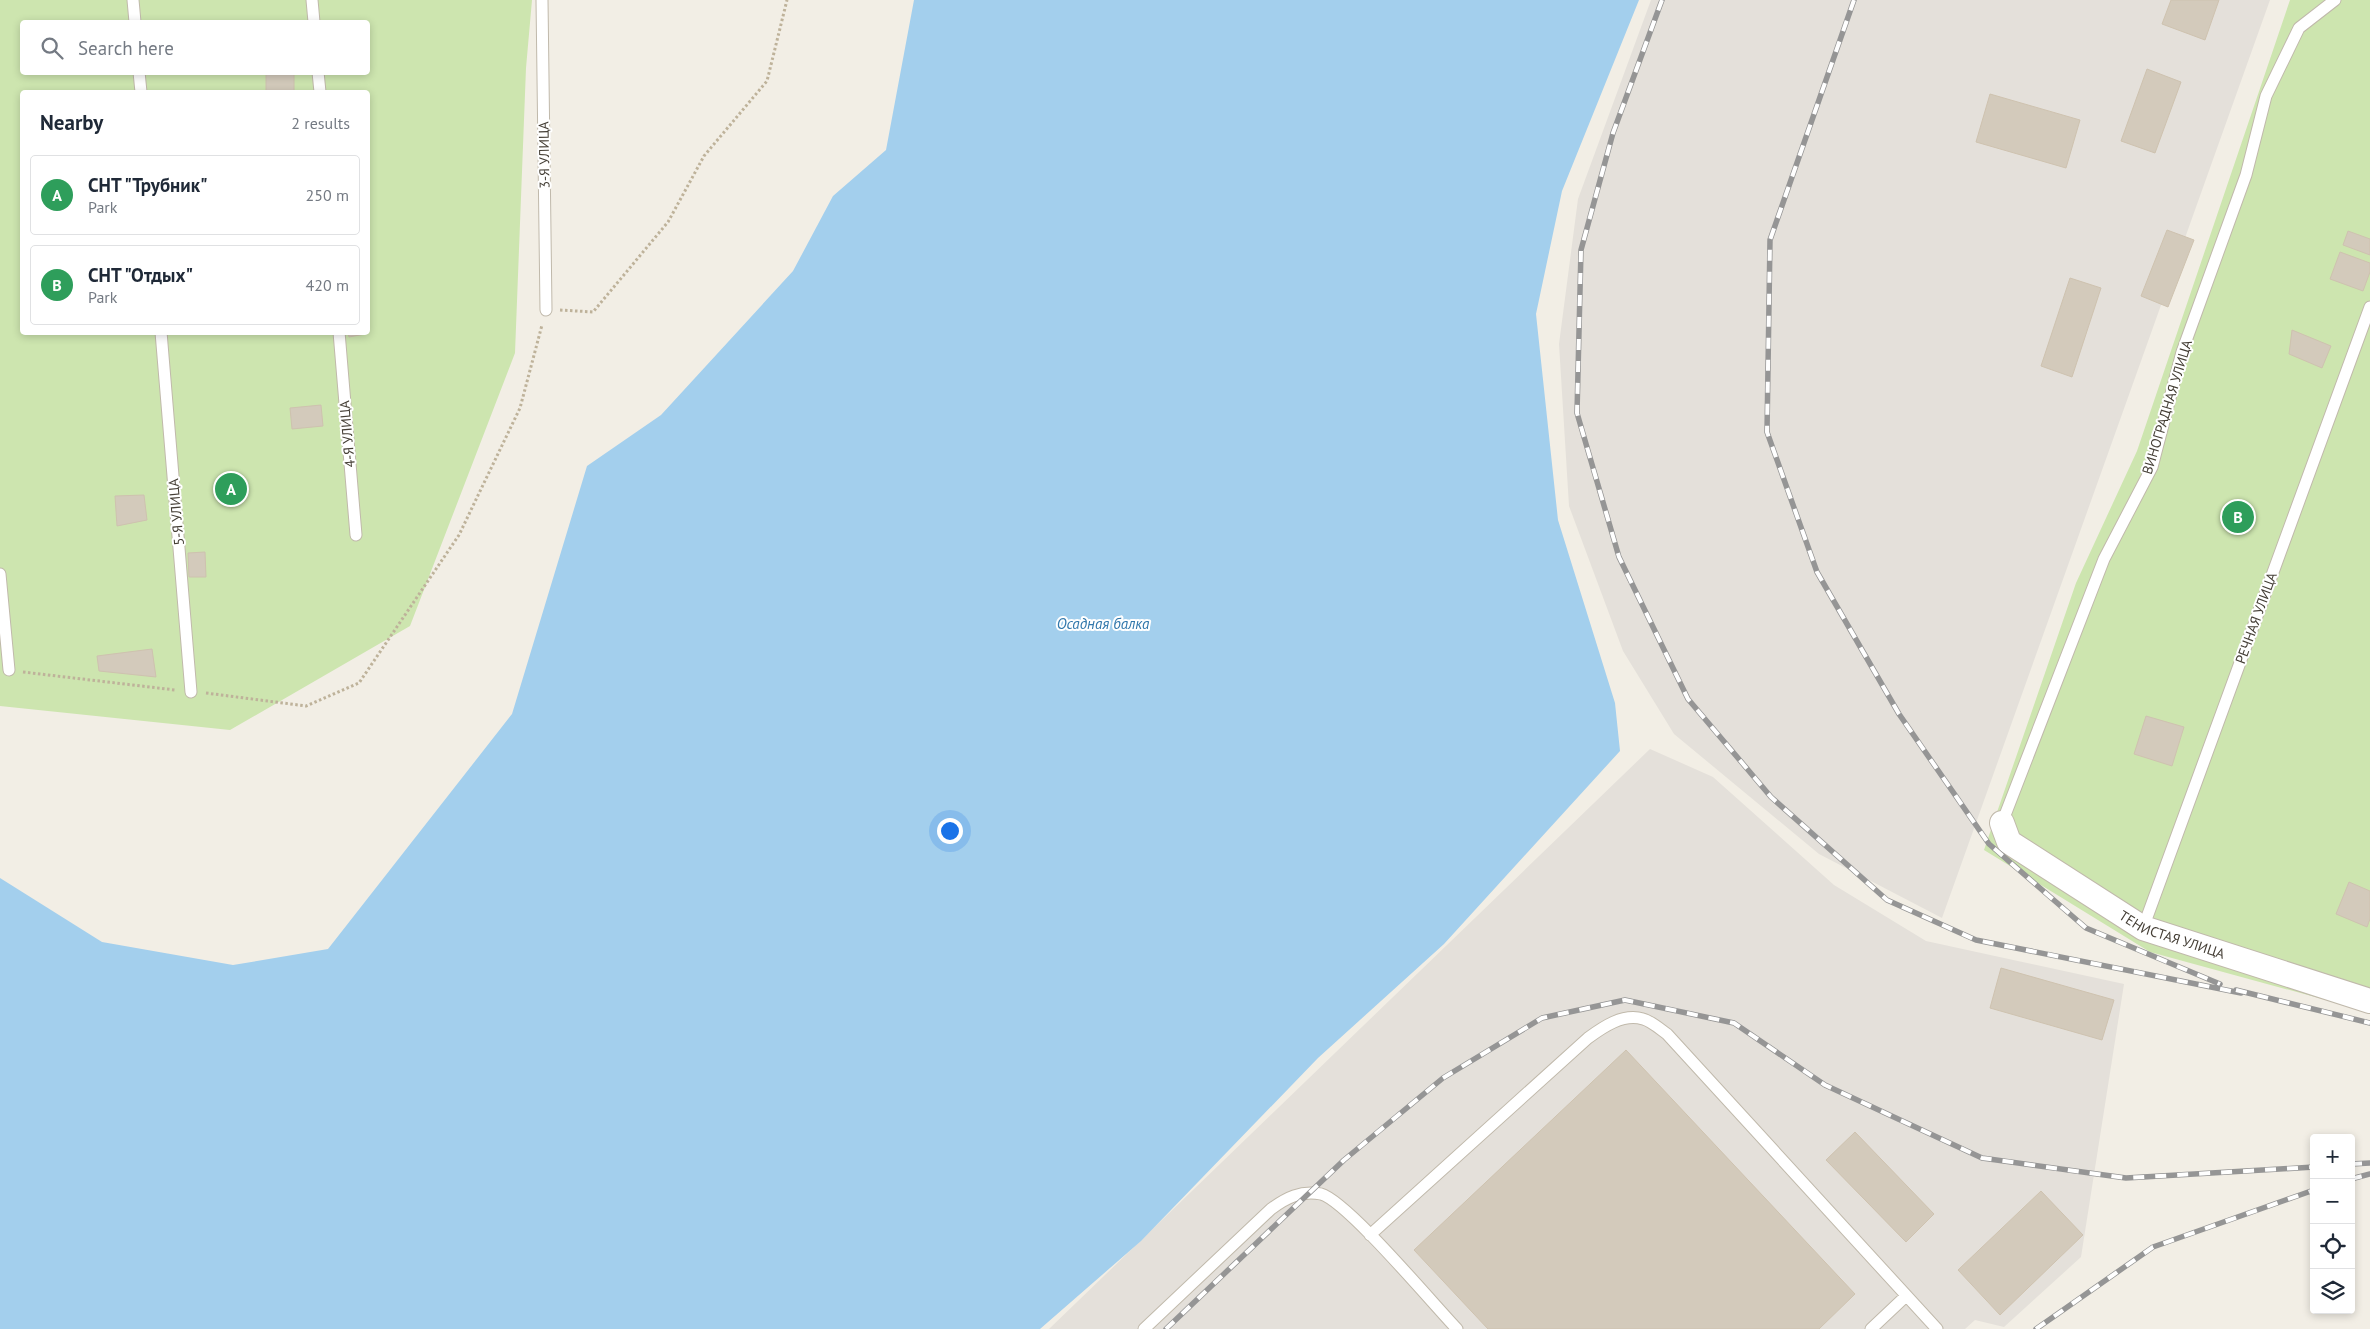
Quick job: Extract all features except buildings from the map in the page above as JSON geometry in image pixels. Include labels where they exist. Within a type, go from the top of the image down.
[{"type":"street","name":"ТЕНИСТАЯ УЛИЦА","points":[[2002,823],[2009,842],[2143,928],[2370,1000]]},
{"type":"lane","points":[[133,0],[135,20]]},
{"type":"lane","points":[[312,0],[314,20]]},
{"type":"lane","name":"3-Я УЛИЦА","points":[[542,0],[546,310]]},
{"type":"lane","name":"ВИНОГРАДНАЯ УЛИЦА","points":[[2002,823],[2104,559],[2152,466],[2182,352],[2246,175],[2266,96],[2299,28],[2335,0]]},
{"type":"lane","points":[[140,75],[141,90]]},
{"type":"lane","points":[[318,75],[320,90]]},
{"type":"lane","name":"РЕЧНАЯ УЛИЦА","points":[[2143,928],[2370,307]]},
{"type":"lane","name":"5-Я УЛИЦА","points":[[161,335],[191,692]]},
{"type":"lane","name":"4-Я УЛИЦА","points":[[339,335],[356,535]]},
{"type":"lane","points":[[0,574],[9,670]]},
{"type":"lane","points":[[1370,1236],[1588,1038],[1606,1025],[1627,1018],[1644,1019],[1667,1034],[1937,1329]]},
{"type":"lane","points":[[1144,1329],[1271,1208],[1291,1196],[1309,1193],[1322,1195],[1336,1202],[1370,1236],[1450,1327]]},
{"type":"lane","points":[[1871,1329],[1906,1296]]},
{"type":"path","points":[[9,670],[306,706],[359,683],[459,535],[520,408],[546,310],[593,312],[668,222],[704,156],[768,81],[787,0]]},
{"type":"shaded area","points":[[1651,0],[2270,0],[1942,918],[1819,854],[1674,734],[1623,651],[1569,506],[1559,344],[1578,199]]},
{"type":"shaded area","points":[[1650,749],[1713,777],[1834,885],[1926,941],[2124,984],[2081,1257],[2004,1327],[1975,1320],[1965,1329],[1049,1329]]},
{"type":"green space","points":[[0,0],[532,0],[526,68],[515,353],[410,626],[230,730],[0,706]]},
{"type":"green space","points":[[2290,0],[2370,0],[2370,1012],[2150,952],[1984,850],[2076,583],[2137,451]]},
{"type":"water","name":"Осадная балка","points":[[914,0],[1639,0],[1562,191],[1536,314],[1558,520],[1615,703],[1620,751],[1444,944],[1318,1058],[1141,1241],[1040,1329],[0,1329],[0,878],[102,942],[233,965],[328,949],[512,714],[587,466],[661,415],[793,271],[833,196],[886,150]]},
{"type":"railway","points":[[1662,0],[1613,133],[1581,250],[1577,413],[1619,557],[1688,699],[1771,797],[1887,900],[1976,940],[2241,993]]},
{"type":"railway","points":[[1854,0],[1770,240],[1767,432],[1817,572],[1899,714],[1989,844],[2086,928],[2220,984]]},
{"type":"railway","points":[[2236,990],[2370,1023]]},
{"type":"railway","points":[[1166,1329],[1344,1160],[1443,1078],[1542,1018],[1625,1000],[1734,1023],[1825,1085],[1982,1158],[2126,1178],[2310,1167]]},
{"type":"railway","points":[[2355,1164],[2370,1163]]},
{"type":"railway","points":[[2355,1178],[2370,1174]]},
{"type":"railway","points":[[2036,1329],[2153,1247],[2310,1191]]},
{"type":"place","name":"СНТ \"Трубник\"","points":[[231,489]]},
{"type":"place","name":"СНТ \"Отдых\"","points":[[2238,517]]}]
